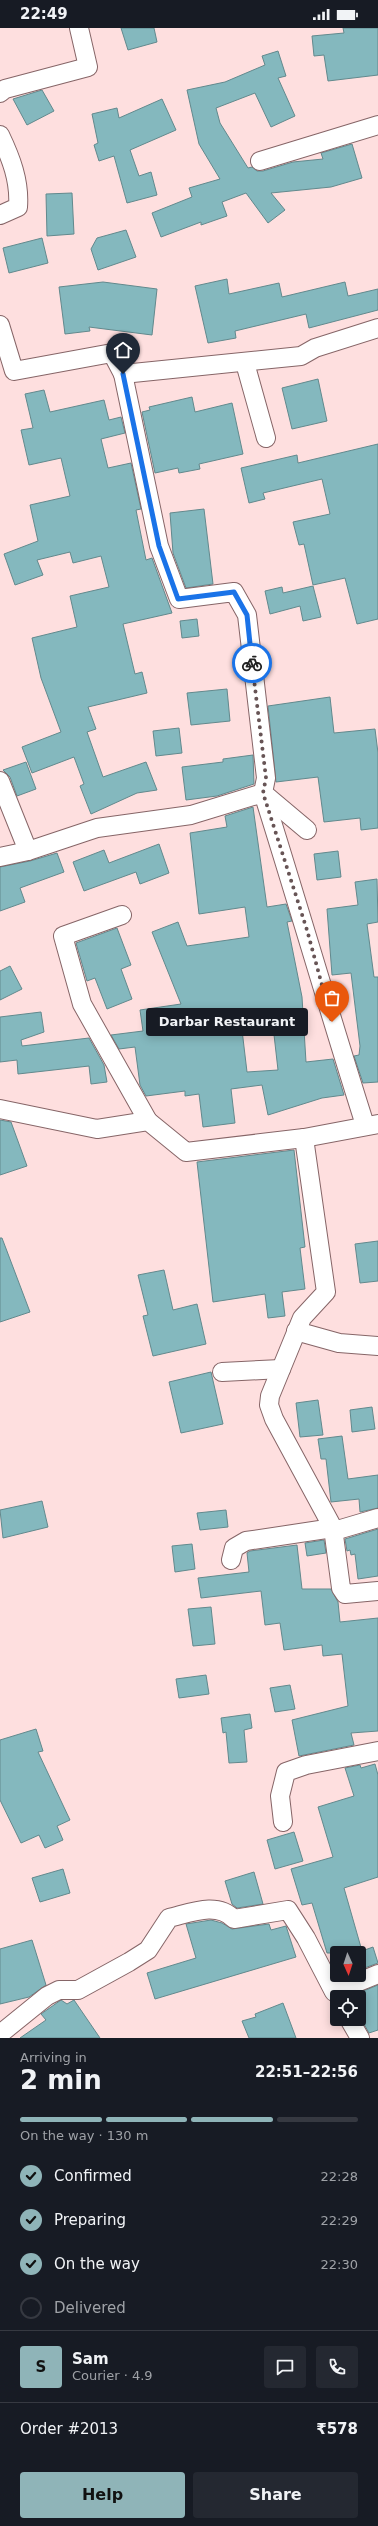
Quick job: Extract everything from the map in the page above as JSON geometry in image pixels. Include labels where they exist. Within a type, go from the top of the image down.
[{"type":"street","points":[[0,93],[5,89],[88,67],[79,28]]},
{"type":"street","points":[[260,161],[378,125]]},
{"type":"street","points":[[0,135],[11,158],[19,191],[18,208],[0,215]]},
{"type":"street","points":[[0,325],[14,371],[112,353],[123,374],[159,546],[178,599],[234,592],[247,615],[266,778],[263,793],[307,930],[327,1007],[372,1125],[304,1138],[186,1152],[148,1121],[82,1004],[63,936],[122,915]]},
{"type":"street","points":[[123,374],[245,363],[301,356],[315,348],[378,328]]},
{"type":"street","points":[[245,363],[266,438]]},
{"type":"street","points":[[0,781],[28,851]]},
{"type":"street","points":[[263,793],[307,830]]},
{"type":"street","points":[[0,857],[28,851],[97,828],[191,815],[263,793]]},
{"type":"street","points":[[0,1109],[97,1129],[148,1121]]},
{"type":"street","points":[[304,1138],[326,1292],[306,1312],[296,1331],[270,1396],[269,1405],[280,1432],[333,1530],[341,1588],[345,1594],[378,1591]]},
{"type":"street","points":[[296,1331],[339,1343],[378,1346]]},
{"type":"street","points":[[222,1372],[281,1369]]},
{"type":"street","points":[[231,1560],[234,1548],[246,1541],[333,1530],[378,1518]]},
{"type":"street","points":[[283,1822],[280,1796],[286,1772],[306,1765],[378,1751]]},
{"type":"street","points":[[0,2034],[47,1996],[59,1990],[78,1990],[148,1950],[169,1918],[207,1909],[228,1912],[234,1919],[288,1910],[306,1938],[332,1990]]},
{"type":"street","points":[[345,1990],[378,1974]]},
{"type":"street","points":[[354,2026],[360,2038]]},
{"type":"building","points":[[121,28],[154,28],[157,42],[128,50]]},
{"type":"building","points":[[343,28],[378,28],[378,75],[328,81],[324,55],[314,56],[312,36],[344,33]]},
{"type":"building","points":[[278,51],[286,76],[278,78],[295,116],[271,127],[255,93],[216,108],[220,123],[248,168],[252,167],[257,171],[263,171],[293,162],[323,159],[321,153],[352,144],[362,178],[331,187],[271,193],[285,210],[268,223],[246,193],[222,202],[227,216],[201,225],[201,222],[161,237],[152,213],[192,197],[189,188],[220,179],[199,144],[187,90],[225,82],[265,65],[262,56]]},
{"type":"building","points":[[42,90],[54,111],[27,125],[13,99]]},
{"type":"building","points":[[162,99],[176,130],[130,150],[139,176],[151,172],[157,195],[127,203],[114,156],[99,161],[94,145],[98,143],[92,114],[117,108],[119,118]]},
{"type":"building","points":[[72,193],[74,234],[47,236],[46,194]]},
{"type":"building","points":[[126,230],[136,257],[98,270],[91,249],[97,238]]},
{"type":"building","points":[[42,238],[48,263],[9,273],[3,248]]},
{"type":"building","points":[[227,279],[229,294],[279,283],[282,297],[345,282],[348,296],[378,289],[378,310],[309,328],[306,314],[235,331],[236,338],[208,343],[195,286]]},
{"type":"building","points":[[103,282],[157,289],[152,335],[89,327],[90,331],[65,334],[59,287]]},
{"type":"building","points":[[318,379],[327,421],[292,429],[282,388]]},
{"type":"building","points":[[44,390],[50,412],[104,400],[109,420],[121,417],[125,433],[101,439],[108,468],[131,463],[141,509],[136,510],[146,560],[152,558],[172,613],[123,624],[135,674],[142,672],[147,693],[88,707],[96,729],[87,732],[103,777],[146,762],[157,790],[137,793],[91,814],[80,786],[84,784],[74,757],[32,773],[22,747],[61,732],[41,678],[32,638],[77,627],[70,596],[109,587],[101,556],[73,563],[70,552],[37,560],[43,575],[15,585],[4,554],[38,541],[30,505],[70,496],[61,458],[29,465],[21,430],[33,428],[25,394]]},
{"type":"building","points":[[192,397],[195,412],[232,403],[243,454],[199,464],[200,469],[179,473],[178,468],[155,473],[142,412],[150,410],[149,407]]},
{"type":"building","points":[[378,444],[378,619],[357,624],[345,578],[313,585],[304,544],[299,545],[293,522],[330,514],[322,479],[263,493],[265,499],[249,503],[241,468],[297,455],[298,463]]},
{"type":"building","points":[[204,509],[213,584],[186,588],[173,553],[170,513]]},
{"type":"building","points":[[313,586],[321,617],[303,621],[300,606],[270,614],[265,591],[282,587],[283,593]]},
{"type":"building","points":[[197,619],[199,636],[182,638],[180,621]]},
{"type":"building","points":[[227,689],[230,721],[191,725],[187,693]]},
{"type":"building","points":[[330,697],[334,733],[375,729],[378,753],[378,828],[361,830],[360,818],[324,822],[318,777],[276,782],[268,706]]},
{"type":"building","points":[[179,728],[182,753],[156,756],[153,731]]},
{"type":"building","points":[[253,755],[254,784],[217,796],[186,800],[182,767],[223,762],[223,759]]},
{"type":"building","points":[[26,762],[36,789],[17,796],[10,777],[3,770]]},
{"type":"building","points":[[253,807],[267,907],[286,904],[292,921],[287,922],[302,997],[306,1062],[333,1059],[344,1095],[322,1098],[268,1115],[262,1085],[231,1089],[235,1123],[203,1127],[199,1094],[185,1096],[185,1091],[146,1096],[140,1085],[135,1047],[119,1049],[111,1035],[143,1031],[140,1010],[181,1004],[152,932],[178,922],[187,946],[249,937],[245,907],[199,914],[190,833],[227,827],[225,816]],"holes":[[[273,1026],[278,1070],[247,1072],[242,1030]]]},
{"type":"building","points":[[159,844],[169,873],[140,884],[136,872],[84,891],[73,862],[104,850],[109,863]]},
{"type":"building","points":[[338,851],[341,877],[317,880],[314,854]]},
{"type":"building","points":[[57,853],[64,872],[20,888],[25,902],[0,911],[0,867],[30,861]]},
{"type":"building","points":[[377,879],[378,922],[367,924],[374,977],[378,977],[378,1082],[363,1083],[354,1056],[359,1055],[360,1046],[351,973],[332,975],[327,909],[358,905],[355,882]]},
{"type":"building","points":[[117,928],[131,965],[121,969],[132,999],[107,1009],[95,978],[87,981],[76,943]]},
{"type":"building","points":[[10,966],[22,989],[0,1000],[0,971]]},
{"type":"building","points":[[41,1012],[44,1032],[21,1040],[22,1046],[89,1038],[104,1065],[107,1082],[91,1084],[89,1066],[18,1074],[17,1060],[0,1062],[0,1017]]},
{"type":"building","points":[[0,1120],[11,1122],[27,1166],[0,1175]]},
{"type":"building","points":[[294,1150],[305,1247],[300,1248],[305,1289],[282,1292],[285,1316],[268,1318],[265,1294],[213,1302],[197,1162]]},
{"type":"building","points":[[0,1238],[2,1238],[30,1312],[0,1322]]},
{"type":"building","points":[[378,1241],[378,1281],[360,1283],[355,1244]]},
{"type":"building","points":[[164,1270],[173,1310],[197,1304],[206,1344],[153,1356],[143,1316],[148,1315],[138,1275]]},
{"type":"building","points":[[211,1372],[223,1424],[181,1433],[169,1382]]},
{"type":"building","points":[[318,1400],[323,1435],[300,1437],[296,1403]]},
{"type":"building","points":[[372,1407],[375,1429],[352,1432],[350,1410]]},
{"type":"building","points":[[342,1436],[348,1479],[378,1475],[378,1508],[360,1512],[359,1499],[331,1502],[326,1459],[321,1459],[318,1439]]},
{"type":"building","points":[[42,1501],[48,1527],[3,1538],[0,1510]]},
{"type":"building","points":[[226,1510],[228,1527],[200,1530],[197,1513]]},
{"type":"building","points":[[378,1529],[378,1576],[358,1579],[355,1554],[351,1555],[350,1550],[347,1551],[345,1539]]},
{"type":"building","points":[[324,1540],[326,1553],[307,1556],[305,1543]]},
{"type":"building","points":[[192,1544],[195,1569],[175,1572],[172,1546]]},
{"type":"building","points":[[297,1545],[302,1589],[331,1589],[338,1602],[340,1622],[378,1618],[378,1731],[351,1733],[354,1745],[299,1756],[292,1720],[348,1706],[342,1654],[323,1656],[322,1645],[284,1650],[280,1623],[265,1625],[261,1591],[201,1598],[198,1578],[249,1572],[247,1553],[250,1551]]},
{"type":"building","points":[[211,1607],[215,1644],[193,1646],[188,1609]]},
{"type":"building","points":[[206,1675],[209,1694],[179,1698],[176,1679]]},
{"type":"building","points":[[290,1685],[295,1709],[275,1712],[270,1688]]},
{"type":"building","points":[[250,1714],[252,1728],[244,1730],[247,1762],[229,1763],[226,1732],[223,1733],[221,1718]]},
{"type":"building","points":[[36,1729],[43,1751],[38,1752],[70,1820],[57,1826],[63,1840],[45,1848],[39,1835],[21,1843],[0,1800],[0,1740]]},
{"type":"building","points":[[375,1764],[378,1775],[378,1877],[344,1888],[361,1946],[330,1946],[330,1953],[327,1953],[312,1903],[302,1905],[291,1869],[333,1857],[318,1807],[354,1796],[345,1768],[360,1765],[361,1768]]},
{"type":"building","points":[[294,1832],[303,1861],[275,1869],[267,1840]]},
{"type":"building","points":[[63,1869],[70,1893],[40,1902],[32,1878]]},
{"type":"building","points":[[254,1872],[263,1904],[237,1908],[232,1904],[225,1881]]},
{"type":"building","points":[[211,1920],[222,1923],[232,1929],[269,1924],[271,1930],[286,1926],[296,1957],[155,1999],[147,1973],[196,1958],[186,1924]]},
{"type":"building","points":[[32,1940],[46,1985],[29,1997],[0,2004],[0,1949]]},
{"type":"building","points":[[373,1947],[378,1963],[366,1967],[366,1950]]},
{"type":"building","points":[[378,1985],[378,2030],[369,2033],[365,2026],[366,1990]]},
{"type":"building","points":[[61,2000],[67,2004],[74,2000],[100,2038],[20,2038],[46,2020],[41,2014]]},
{"type":"building","points":[[283,2003],[296,2038],[249,2038],[242,2021],[256,2017],[255,2014]]},
{"type":"way so far","points":[[252,663],[266,778],[263,793],[307,930],[332,1022]]},
{"type":"place","name":"Darbar Restaurant","points":[[332,1022]]},
{"type":"route","points":[[123,374],[159,546],[178,599],[234,592],[247,615],[252,663]]}]
